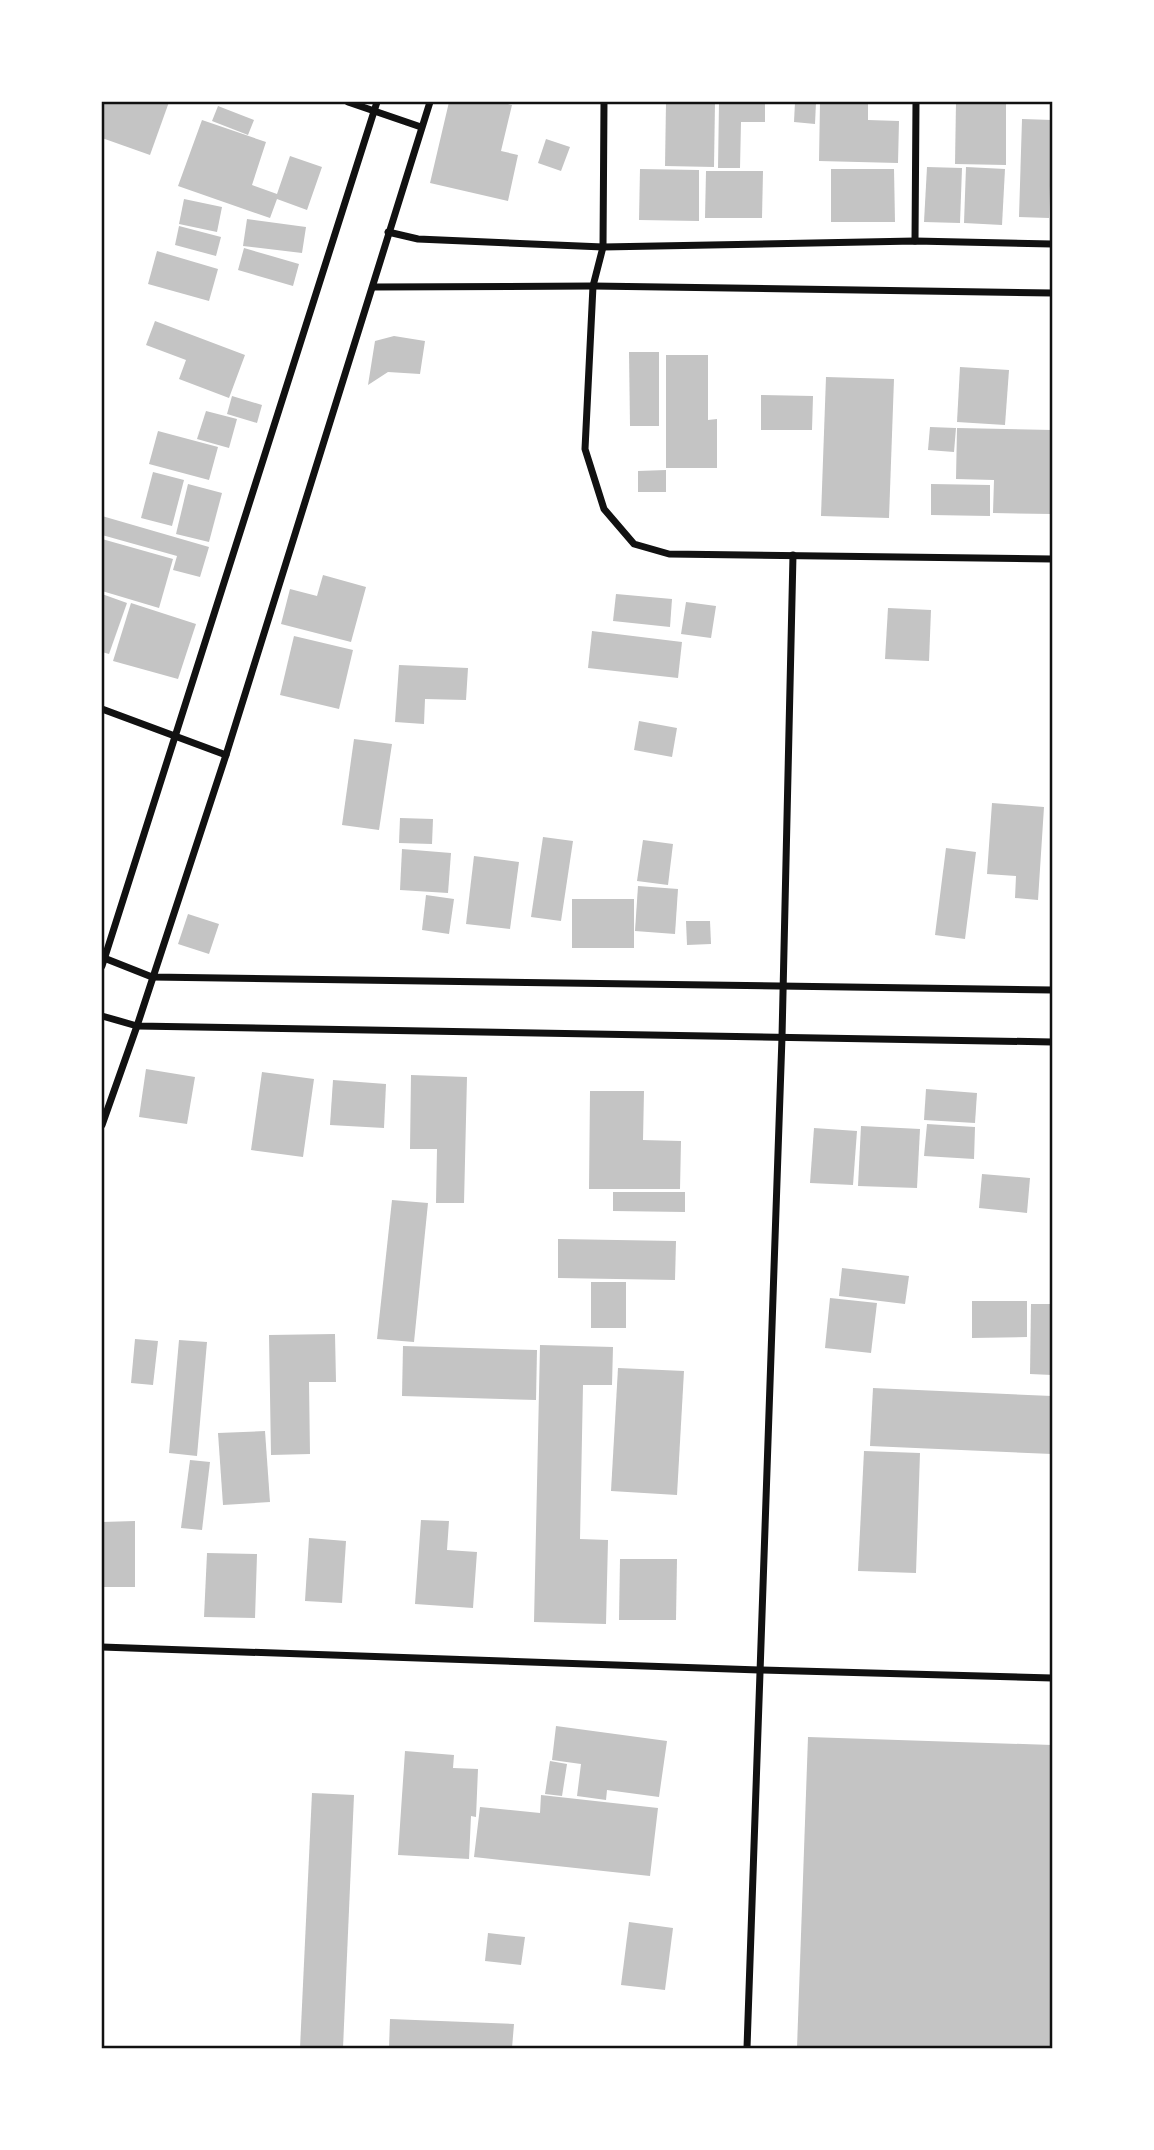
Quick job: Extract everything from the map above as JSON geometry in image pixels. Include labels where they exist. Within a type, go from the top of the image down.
[{"type":"street","points":[[348,102],[421,127]]},
{"type":"street","points":[[377,102],[103,962],[152,977],[1052,990]]},
{"type":"street","points":[[102,1125],[226,755],[430,102]]},
{"type":"street","points":[[604,102],[603,247],[593,286],[585,449],[604,509],[634,544],[669,554],[1052,559]]},
{"type":"street","points":[[915,241],[916,102]]},
{"type":"street","points":[[388,232],[418,239],[603,247],[915,241],[1052,244]]},
{"type":"street","points":[[373,287],[593,286],[1052,293]]},
{"type":"street","points":[[747,2049],[782,1037],[793,555]]},
{"type":"street","points":[[102,709],[226,755]]},
{"type":"street","points":[[102,1016],[137,1026],[1052,1042]]},
{"type":"street","points":[[102,1647],[1052,1678]]},
{"type":"building","points":[[102,102],[169,102],[150,155],[102,138]]},
{"type":"building","points":[[449,102],[498,102],[512,105],[501,151],[518,155],[508,201],[430,183]]},
{"type":"building","points":[[666,102],[715,102],[714,167],[665,166]]},
{"type":"building","points":[[719,102],[765,102],[765,122],[741,122],[740,168],[718,168]]},
{"type":"building","points":[[795,102],[816,102],[815,124],[794,122]]},
{"type":"building","points":[[820,102],[868,102],[868,120],[899,121],[898,163],[819,161]]},
{"type":"building","points":[[956,102],[1006,102],[1006,165],[955,164]]},
{"type":"building","points":[[218,106],[254,120],[248,135],[212,121]]},
{"type":"building","points":[[1022,119],[1052,120],[1049,218],[1019,217]]},
{"type":"building","points":[[202,120],[266,142],[252,185],[277,194],[290,156],[322,167],[307,210],[277,199],[270,218],[178,186]]},
{"type":"building","points":[[546,139],[570,147],[561,171],[538,163]]},
{"type":"building","points":[[927,167],[962,168],[960,223],[924,222]]},
{"type":"building","points":[[966,167],[1005,169],[1002,225],[964,223]]},
{"type":"building","points":[[640,169],[699,170],[699,221],[639,220]]},
{"type":"building","points":[[831,169],[894,169],[895,222],[831,222]]},
{"type":"building","points":[[706,171],[763,171],[762,218],[705,218]]},
{"type":"building","points":[[184,199],[222,207],[217,232],[179,224]]},
{"type":"building","points":[[247,219],[306,227],[302,253],[243,246]]},
{"type":"building","points":[[179,226],[221,237],[216,256],[175,245]]},
{"type":"building","points":[[244,248],[299,264],[293,286],[238,270]]},
{"type":"building","points":[[157,251],[218,269],[209,301],[148,284]]},
{"type":"building","points":[[155,321],[245,355],[229,398],[179,379],[186,360],[146,345]]},
{"type":"building","points":[[394,336],[425,341],[420,374],[388,372],[368,385],[375,341]]},
{"type":"building","points":[[629,352],[659,352],[659,426],[630,426]]},
{"type":"building","points":[[666,355],[708,355],[708,420],[717,419],[717,468],[666,468]]},
{"type":"building","points":[[960,367],[1009,370],[1005,425],[957,422]]},
{"type":"building","points":[[826,377],[894,379],[889,518],[821,516]]},
{"type":"building","points":[[761,395],[813,396],[812,430],[761,430]]},
{"type":"building","points":[[232,396],[262,405],[257,423],[227,414]]},
{"type":"building","points":[[206,411],[237,419],[229,448],[197,439]]},
{"type":"building","points":[[930,427],[956,428],[954,452],[928,450]]},
{"type":"building","points":[[957,428],[1052,430],[1052,514],[993,513],[994,480],[956,479]]},
{"type":"building","points":[[158,431],[218,447],[209,480],[149,464]]},
{"type":"building","points":[[666,470],[666,492],[638,492],[638,471]]},
{"type":"building","points":[[153,472],[184,480],[172,526],[141,518]]},
{"type":"building","points":[[188,484],[222,493],[209,542],[176,534]]},
{"type":"building","points":[[931,484],[990,485],[990,516],[931,515]]},
{"type":"building","points":[[102,516],[209,547],[200,577],[173,570],[177,556],[102,535]]},
{"type":"building","points":[[102,539],[173,559],[159,608],[102,591]]},
{"type":"building","points":[[323,575],[366,587],[351,642],[281,624],[290,589],[317,596]]},
{"type":"building","points":[[102,594],[127,603],[109,654],[102,652]]},
{"type":"building","points":[[616,594],[672,599],[670,627],[613,621]]},
{"type":"building","points":[[686,602],[716,606],[711,638],[681,634]]},
{"type":"building","points":[[131,603],[196,624],[178,679],[113,661]]},
{"type":"building","points":[[888,608],[931,610],[929,661],[885,659]]},
{"type":"building","points":[[592,631],[682,642],[678,678],[588,668]]},
{"type":"building","points":[[294,636],[353,650],[339,709],[280,695]]},
{"type":"building","points":[[399,665],[468,668],[466,700],[425,699],[424,724],[395,722]]},
{"type":"building","points":[[639,721],[677,728],[672,757],[634,750]]},
{"type":"building","points":[[354,739],[392,744],[379,830],[342,825]]},
{"type":"building","points":[[992,803],[1044,807],[1038,900],[1015,898],[1016,876],[987,874]]},
{"type":"building","points":[[400,818],[433,819],[432,844],[399,843]]},
{"type":"building","points":[[543,837],[573,841],[561,921],[531,917]]},
{"type":"building","points":[[643,840],[673,844],[668,885],[637,881]]},
{"type":"building","points":[[946,848],[976,852],[965,939],[935,935]]},
{"type":"building","points":[[402,849],[451,853],[448,893],[400,890]]},
{"type":"building","points":[[474,856],[519,862],[510,929],[466,924]]},
{"type":"building","points":[[638,886],[678,889],[675,934],[635,931]]},
{"type":"building","points":[[426,895],[454,899],[449,934],[422,930]]},
{"type":"building","points":[[572,899],[634,899],[634,948],[572,948]]},
{"type":"building","points":[[188,914],[219,924],[209,954],[178,944]]},
{"type":"building","points":[[686,921],[710,921],[711,944],[687,945]]},
{"type":"building","points":[[146,1069],[195,1077],[187,1124],[139,1117]]},
{"type":"building","points":[[262,1072],[314,1079],[303,1157],[251,1150]]},
{"type":"building","points":[[411,1075],[467,1077],[464,1203],[436,1203],[437,1149],[410,1149]]},
{"type":"building","points":[[333,1080],[386,1084],[384,1128],[330,1125]]},
{"type":"building","points":[[926,1089],[977,1093],[975,1123],[924,1120]]},
{"type":"building","points":[[590,1091],[644,1091],[643,1140],[681,1141],[680,1189],[589,1189]]},
{"type":"building","points":[[927,1124],[975,1127],[974,1159],[924,1156]]},
{"type":"building","points":[[861,1126],[920,1129],[917,1188],[858,1186]]},
{"type":"building","points":[[814,1128],[857,1131],[853,1185],[810,1183]]},
{"type":"building","points":[[982,1174],[1030,1178],[1027,1213],[979,1208]]},
{"type":"building","points":[[613,1192],[685,1192],[685,1212],[613,1211]]},
{"type":"building","points":[[392,1200],[428,1203],[414,1342],[377,1339]]},
{"type":"building","points":[[558,1239],[676,1241],[675,1280],[558,1278]]},
{"type":"building","points":[[842,1268],[909,1276],[905,1304],[839,1296]]},
{"type":"building","points":[[591,1282],[626,1282],[626,1328],[591,1328]]},
{"type":"building","points":[[830,1298],[877,1303],[871,1353],[825,1348]]},
{"type":"building","points":[[972,1301],[1027,1301],[1027,1337],[972,1338]]},
{"type":"building","points":[[1031,1304],[1052,1304],[1052,1375],[1030,1374]]},
{"type":"building","points":[[335,1334],[336,1382],[309,1382],[310,1454],[271,1455],[269,1335]]},
{"type":"building","points":[[135,1339],[158,1341],[153,1385],[131,1383]]},
{"type":"building","points":[[179,1340],[207,1342],[197,1456],[169,1453]]},
{"type":"building","points":[[540,1345],[613,1347],[612,1385],[583,1385],[580,1539],[608,1540],[606,1624],[534,1622]]},
{"type":"building","points":[[403,1346],[537,1350],[536,1400],[402,1396]]},
{"type":"building","points":[[618,1368],[684,1371],[677,1495],[611,1491]]},
{"type":"building","points":[[873,1388],[1052,1396],[1052,1454],[870,1446]]},
{"type":"building","points":[[265,1431],[270,1502],[223,1505],[218,1433]]},
{"type":"building","points":[[864,1451],[920,1453],[916,1573],[858,1571]]},
{"type":"building","points":[[190,1460],[210,1462],[202,1530],[181,1528]]},
{"type":"building","points":[[421,1520],[449,1521],[447,1550],[477,1552],[473,1608],[415,1604]]},
{"type":"building","points":[[135,1521],[135,1587],[102,1587],[102,1522]]},
{"type":"building","points":[[309,1538],[346,1541],[342,1603],[305,1601]]},
{"type":"building","points":[[207,1553],[257,1554],[255,1618],[204,1617]]},
{"type":"building","points":[[620,1559],[677,1559],[676,1620],[619,1620]]},
{"type":"building","points":[[556,1726],[667,1741],[659,1797],[607,1790],[606,1800],[577,1796],[581,1764],[552,1760]]},
{"type":"building","points":[[808,1737],[1052,1745],[1052,2048],[797,2048]]},
{"type":"building","points":[[405,1751],[454,1755],[453,1768],[478,1769],[476,1817],[471,1816],[469,1859],[398,1855]]},
{"type":"building","points":[[550,1761],[567,1764],[562,1796],[545,1794]]},
{"type":"building","points":[[312,1793],[354,1795],[343,2048],[300,2048]]},
{"type":"building","points":[[541,1795],[658,1808],[650,1876],[474,1857],[480,1807],[540,1813]]},
{"type":"building","points":[[629,1922],[673,1928],[665,1990],[621,1985]]},
{"type":"building","points":[[488,1933],[525,1937],[521,1965],[485,1961]]},
{"type":"building","points":[[390,2019],[514,2024],[512,2048],[389,2048]]}]
